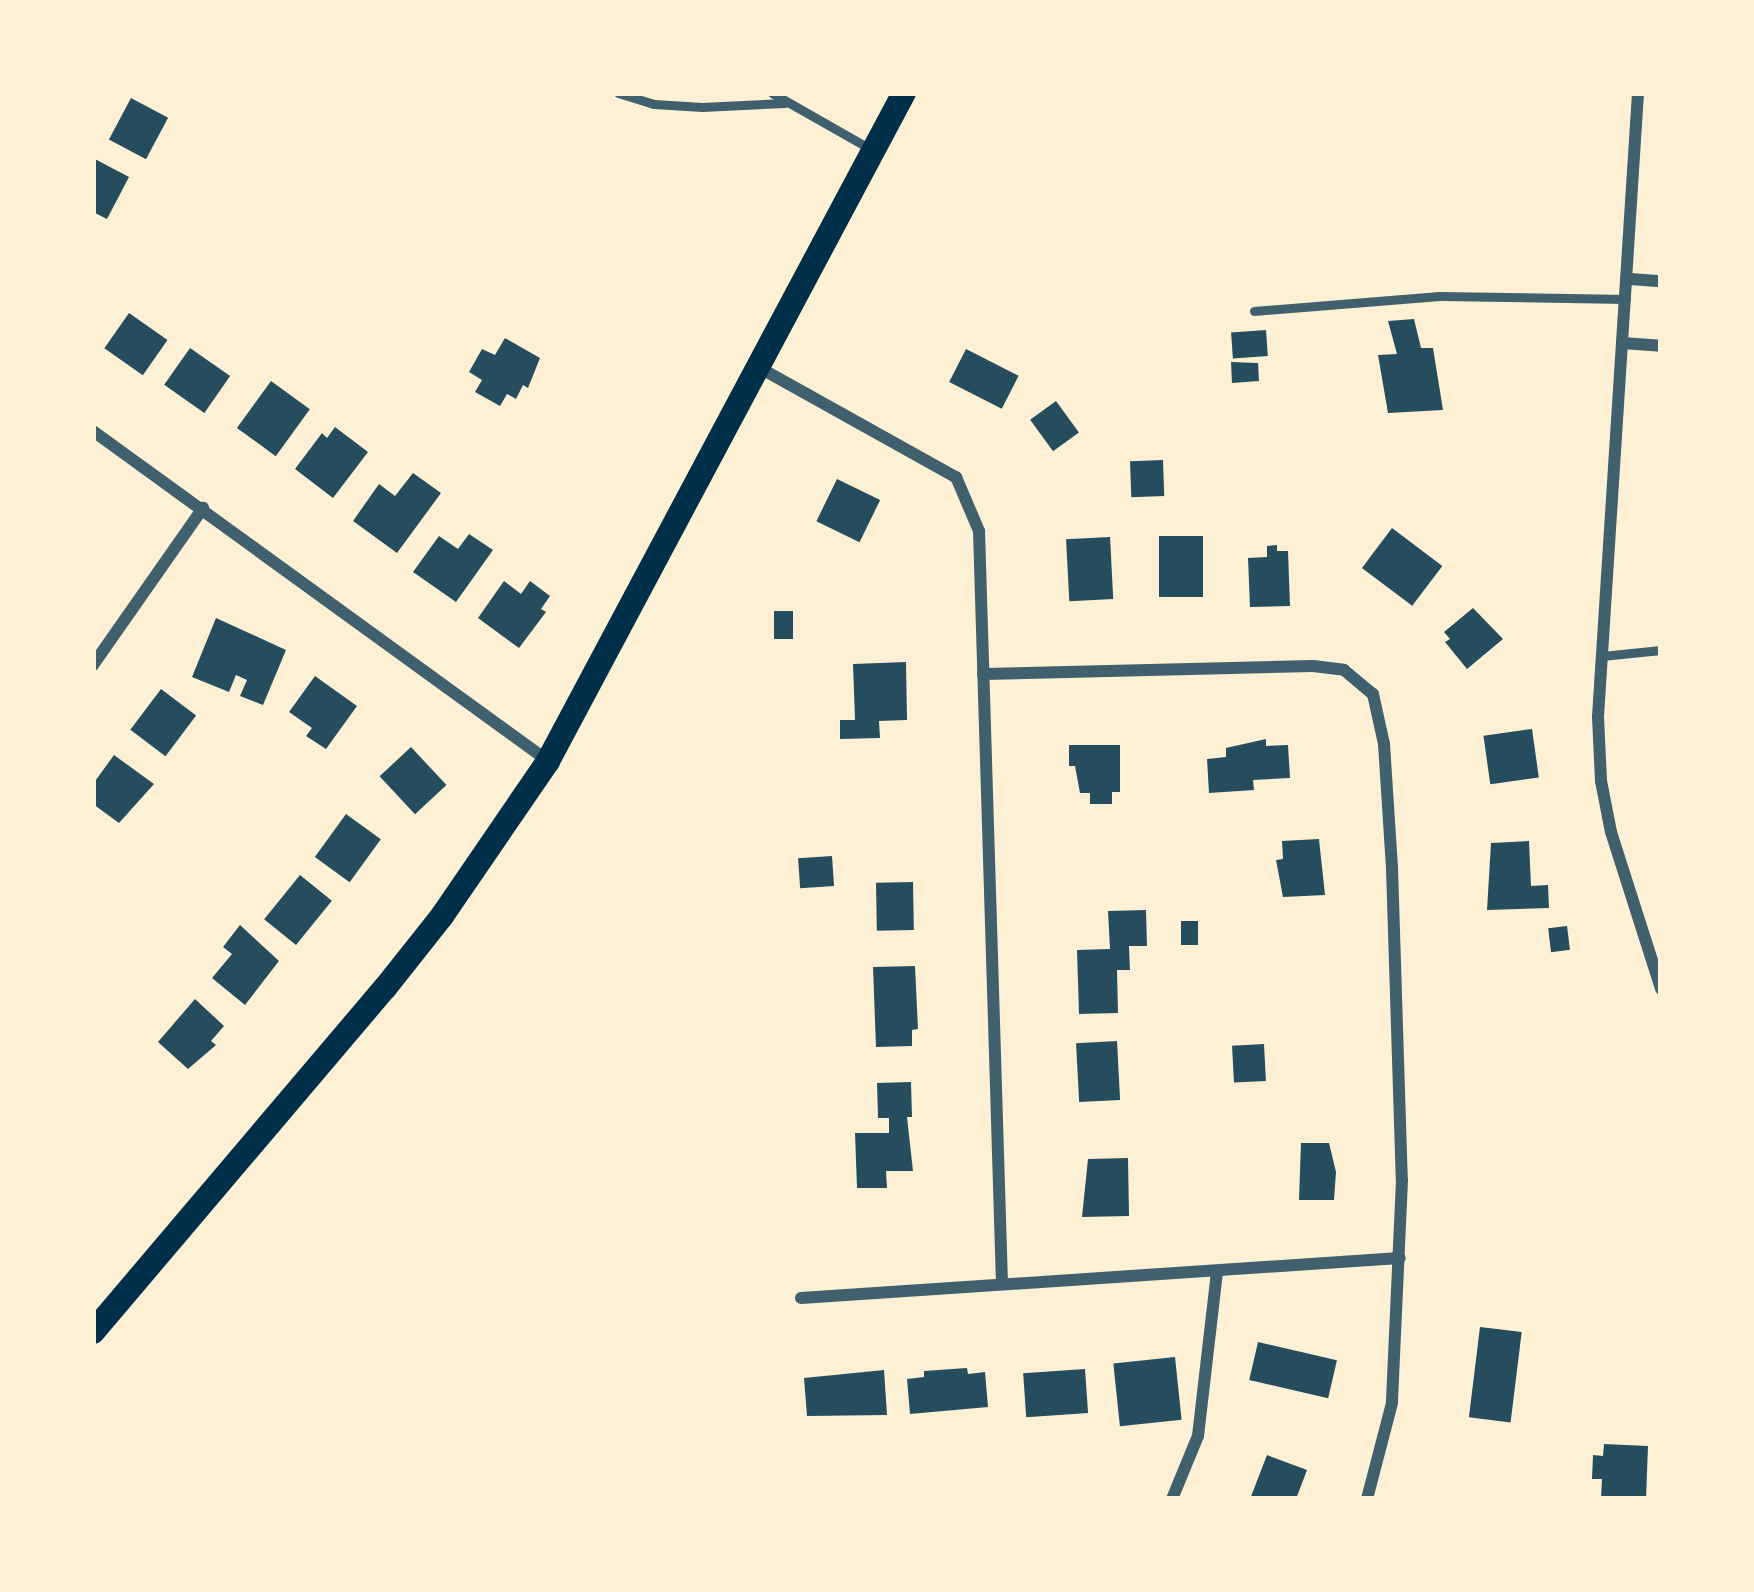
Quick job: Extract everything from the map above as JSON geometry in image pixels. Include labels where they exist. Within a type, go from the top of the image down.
[{"type":"main road","points":[[93,1332],[385,988],[453,901],[548,761],[904,93]]},
{"type":"street","points":[[1637,93],[1630,279],[1602,656],[1600,781],[1661,988]]},
{"type":"street","points":[[1630,279],[1661,281]]},
{"type":"street","points":[[1622,343],[1661,346]]},
{"type":"street","points":[[757,366],[956,477],[980,531],[1002,1282]]},
{"type":"street","points":[[93,431],[548,761]]},
{"type":"street","points":[[93,665],[203,508]]},
{"type":"street","points":[[983,674],[1312,666],[1344,670],[1373,694],[1384,744],[1392,868],[1400,1258],[1392,1403],[1367,1499]]},
{"type":"street","points":[[801,1298],[1400,1258]]},
{"type":"street","points":[[1172,1499],[1198,1436],[1217,1273]]},
{"type":"lane","points":[[617,93],[654,104],[784,103]]},
{"type":"lane","points":[[772,93],[874,150]]},
{"type":"lane","points":[[1254,310],[1438,296],[1627,299]]},
{"type":"lane","points":[[1602,656],[1661,650]]},
{"type":"building","points":[[131,98],[168,118],[146,159],[109,139]]},
{"type":"building","points":[[93,158],[129,177],[107,219],[93,212]]},
{"type":"building","points":[[129,313],[168,340],[143,375],[104,348]]},
{"type":"building","points":[[1414,319],[1421,348],[1433,348],[1443,410],[1388,413],[1378,355],[1397,354],[1388,321]]},
{"type":"building","points":[[1266,330],[1268,356],[1233,358],[1231,332]]},
{"type":"building","points":[[505,338],[540,358],[528,388],[523,385],[516,399],[507,394],[500,406],[475,392],[482,380],[469,372],[482,349],[495,355]]},
{"type":"building","points":[[190,348],[230,376],[204,413],[164,385]]},
{"type":"building","points":[[966,349],[1019,376],[1002,409],[949,382]]},
{"type":"building","points":[[1231,362],[1258,363],[1259,381],[1232,383]]},
{"type":"building","points":[[271,381],[310,409],[276,456],[237,428]]},
{"type":"building","points":[[1056,401],[1079,433],[1053,451],[1030,420]]},
{"type":"building","points":[[335,427],[368,452],[333,498],[295,469],[322,433],[327,438]]},
{"type":"building","points":[[1163,460],[1164,496],[1131,497],[1130,461]]},
{"type":"building","points":[[413,473],[441,493],[397,553],[353,521],[379,484],[395,496]]},
{"type":"building","points":[[837,479],[880,500],[860,542],[816,521]]},
{"type":"building","points":[[1392,528],[1442,566],[1412,606],[1362,568]]},
{"type":"building","points":[[469,534],[493,550],[456,602],[413,572],[439,536],[458,549]]},
{"type":"building","points":[[1159,536],[1203,536],[1203,597],[1159,597]]},
{"type":"building","points":[[1110,537],[1113,599],[1069,601],[1066,539]]},
{"type":"building","points":[[1277,545],[1277,551],[1288,551],[1290,606],[1250,607],[1248,558],[1267,557],[1267,546]]},
{"type":"building","points":[[504,581],[521,594],[530,581],[550,596],[541,609],[546,612],[519,648],[478,618]]},
{"type":"building","points":[[1473,608],[1503,639],[1467,669],[1445,642],[1450,639],[1444,632]]},
{"type":"building","points":[[774,611],[793,611],[793,639],[774,639]]},
{"type":"building","points":[[216,618],[286,650],[263,705],[240,696],[247,680],[236,675],[229,692],[192,677]]},
{"type":"building","points":[[906,662],[907,720],[879,721],[880,738],[840,739],[840,720],[855,720],[853,664]]},
{"type":"building","points":[[315,676],[357,706],[326,749],[306,736],[312,728],[289,712]]},
{"type":"building","points":[[161,689],[196,715],[165,756],[130,730]]},
{"type":"building","points":[[1532,729],[1539,778],[1490,784],[1483,736]]},
{"type":"building","points":[[1266,739],[1266,746],[1288,745],[1290,778],[1253,780],[1254,790],[1209,793],[1207,759],[1226,757],[1226,748]]},
{"type":"building","points":[[1069,745],[1120,745],[1120,792],[1112,792],[1112,804],[1090,804],[1090,793],[1080,793],[1075,766],[1069,766]]},
{"type":"building","points":[[411,747],[446,785],[415,814],[380,776]]},
{"type":"building","points":[[114,755],[154,784],[119,823],[93,804],[93,784]]},
{"type":"building","points":[[346,814],[381,839],[350,882],[315,857]]},
{"type":"building","points":[[1319,839],[1325,895],[1283,897],[1276,860],[1283,859],[1282,841]]},
{"type":"building","points":[[1529,841],[1531,886],[1548,885],[1549,908],[1487,910],[1491,843]]},
{"type":"building","points":[[832,856],[834,886],[800,888],[798,858]]},
{"type":"building","points":[[300,875],[332,901],[296,945],[264,919]]},
{"type":"building","points":[[913,882],[914,930],[877,931],[876,883]]},
{"type":"building","points":[[1146,910],[1147,946],[1129,946],[1130,970],[1117,970],[1118,1013],[1079,1014],[1077,950],[1110,949],[1108,911]]},
{"type":"building","points":[[1181,921],[1198,921],[1198,945],[1181,945]]},
{"type":"building","points":[[240,925],[279,961],[245,1005],[212,978],[232,954],[223,947]]},
{"type":"building","points":[[1567,926],[1570,950],[1551,952],[1548,928]]},
{"type":"building","points":[[915,966],[918,1029],[912,1030],[912,1046],[876,1047],[873,967]]},
{"type":"building","points":[[195,999],[224,1026],[211,1041],[216,1045],[188,1069],[158,1042]]},
{"type":"building","points":[[1117,1041],[1120,1100],[1079,1102],[1076,1043]]},
{"type":"building","points":[[1264,1044],[1266,1081],[1234,1083],[1232,1046]]},
{"type":"building","points":[[911,1082],[912,1117],[907,1117],[913,1171],[886,1171],[887,1188],[857,1188],[855,1133],[889,1133],[889,1118],[878,1118],[877,1083]]},
{"type":"building","points":[[1301,1143],[1329,1143],[1336,1172],[1334,1200],[1299,1200]]},
{"type":"building","points":[[1128,1158],[1129,1216],[1082,1217],[1088,1159]]},
{"type":"building","points":[[1480,1327],[1522,1332],[1511,1422],[1469,1417]]},
{"type":"building","points":[[1258,1342],[1337,1360],[1328,1398],[1249,1380]]},
{"type":"building","points":[[1175,1357],[1182,1420],[1120,1426],[1113,1363]]},
{"type":"building","points":[[967,1368],[968,1374],[985,1372],[988,1407],[910,1414],[907,1379],[924,1377],[924,1371]]},
{"type":"building","points":[[1085,1369],[1088,1413],[1026,1417],[1023,1373]]},
{"type":"building","points":[[884,1370],[887,1415],[807,1416],[804,1378]]},
{"type":"building","points":[[1604,1444],[1648,1446],[1646,1499],[1601,1499],[1602,1479],[1592,1479],[1593,1455],[1603,1456]]},
{"type":"building","points":[[1267,1455],[1307,1470],[1296,1499],[1250,1499]]}]
